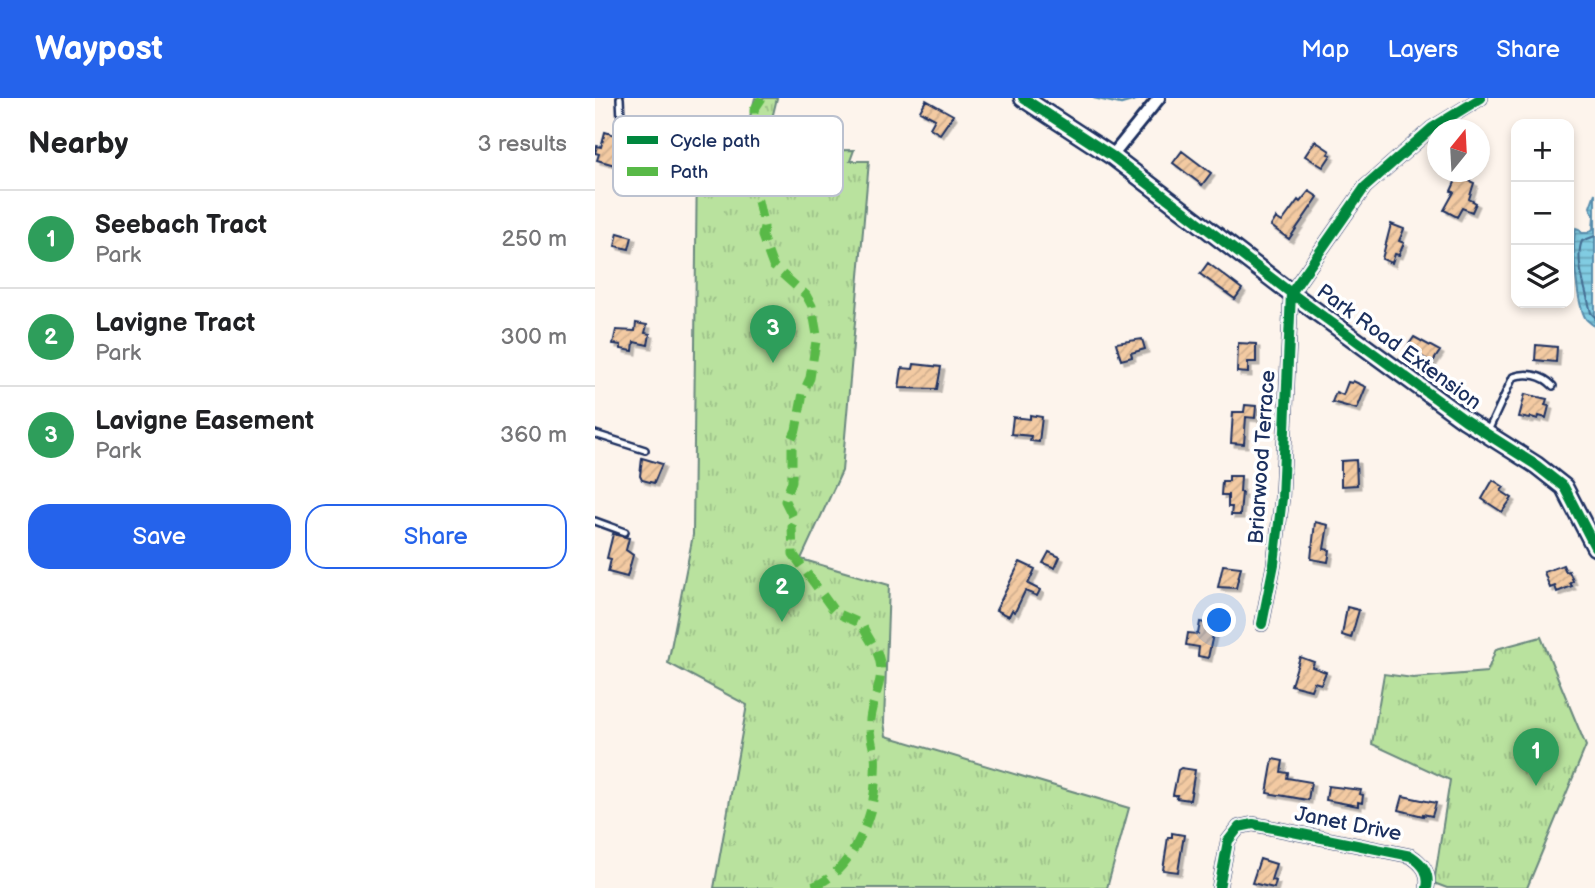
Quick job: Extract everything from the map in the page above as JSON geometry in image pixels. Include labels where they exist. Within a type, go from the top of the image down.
[{"type":"street","name":"Park Road Extension","points":[[1023,98],[1111,156],[1291,293],[1487,434],[1536,465],[1564,487],[1595,547]]},
{"type":"street","points":[[1111,156],[1159,98]]},
{"type":"street","points":[[1291,293],[1365,187],[1432,128],[1481,98]]},
{"type":"street","name":"Briarwood Terrace","points":[[1262,624],[1282,498],[1291,293]]},
{"type":"street","name":"Janet Drive","points":[[1219,888],[1228,841],[1239,827],[1253,824],[1411,856],[1424,865],[1427,888]]},
{"type":"lane","points":[[620,98],[621,116]]},
{"type":"lane","points":[[1487,434],[1513,377],[1541,377],[1553,386]]},
{"type":"lane","points":[[595,434],[646,450]]},
{"type":"lane","points":[[595,521],[625,532]]},
{"type":"green space","points":[[755,98],[777,98],[773,116],[750,116]]},
{"type":"green space","points":[[843,150],[854,150],[850,161],[869,161],[842,471],[801,559],[889,585],[884,722],[886,736],[1129,808],[1107,888],[714,888],[747,705],[668,663],[693,535],[697,196],[843,196]]},
{"type":"green space","points":[[1541,637],[1586,746],[1527,888],[1447,888],[1434,883],[1450,780],[1372,744],[1384,674],[1413,678],[1487,672],[1496,649]]},
{"type":"water","points":[[1595,193],[1595,327],[1586,319],[1580,302],[1574,247],[1576,228],[1582,233],[1593,229],[1594,216],[1590,207]]},
{"type":"building","points":[[926,100],[953,115],[940,134],[930,128],[935,119],[920,111]]},
{"type":"building","points":[[605,132],[613,134],[613,164],[597,160],[597,146],[601,147]]},
{"type":"building","points":[[1315,141],[1330,151],[1328,154],[1331,155],[1323,167],[1305,156]]},
{"type":"building","points":[[1182,151],[1211,173],[1202,185],[1173,163]]},
{"type":"building","points":[[1455,182],[1474,183],[1469,199],[1476,203],[1472,212],[1462,208],[1457,217],[1444,210],[1454,192],[1451,191]]},
{"type":"building","points":[[1309,191],[1318,197],[1289,239],[1271,226],[1276,218],[1282,222],[1298,200],[1300,202]]},
{"type":"building","points":[[1391,224],[1404,229],[1399,241],[1404,243],[1392,263],[1382,259]]},
{"type":"building","points":[[618,233],[632,237],[629,249],[615,246]]},
{"type":"building","points":[[1208,263],[1242,289],[1235,299],[1200,274]]},
{"type":"building","points":[[636,323],[647,325],[645,333],[650,334],[648,345],[634,342],[633,351],[613,344],[616,330],[635,331]]},
{"type":"building","points":[[1414,337],[1440,351],[1432,363],[1407,347]]},
{"type":"building","points":[[1142,339],[1145,349],[1131,353],[1132,357],[1121,360],[1116,343]]},
{"type":"building","points":[[1238,343],[1256,344],[1256,362],[1248,362],[1248,373],[1237,372]]},
{"type":"building","points":[[1536,345],[1557,347],[1556,362],[1535,360]]},
{"type":"building","points":[[914,364],[941,367],[937,389],[899,388],[902,368],[913,369]]},
{"type":"building","points":[[1353,381],[1366,387],[1357,409],[1332,402],[1336,392],[1343,395],[1348,382]]},
{"type":"building","points":[[1525,394],[1547,399],[1545,405],[1549,406],[1546,418],[1519,417]]},
{"type":"building","points":[[1245,405],[1256,406],[1255,418],[1246,417],[1244,444],[1231,443],[1233,412],[1244,412]]},
{"type":"building","points":[[1030,415],[1042,417],[1039,442],[1030,441],[1031,436],[1011,434],[1013,417],[1030,419]]},
{"type":"building","points":[[642,458],[662,464],[654,483],[642,480],[640,476]]},
{"type":"building","points":[[1356,460],[1357,485],[1341,486],[1341,461]]},
{"type":"building","points":[[1229,476],[1241,476],[1240,515],[1231,515],[1232,507],[1228,507],[1228,495],[1221,495],[1222,481],[1229,481]]},
{"type":"building","points":[[1493,480],[1504,487],[1501,491],[1512,498],[1502,512],[1482,499]]},
{"type":"building","points":[[1315,522],[1328,525],[1324,549],[1330,550],[1328,562],[1311,559]]},
{"type":"building","points":[[613,534],[629,538],[626,550],[633,555],[627,577],[608,572],[611,559],[607,558]]},
{"type":"building","points":[[1049,552],[1060,557],[1055,568],[1043,563]]},
{"type":"building","points":[[1020,562],[1035,569],[1028,584],[1040,590],[1037,596],[1025,591],[1015,612],[1012,610],[1009,616],[996,610]]},
{"type":"building","points":[[1223,565],[1241,567],[1236,588],[1218,587]]},
{"type":"building","points":[[1563,565],[1566,572],[1569,571],[1572,586],[1557,592],[1555,586],[1550,588],[1544,572]]},
{"type":"building","points":[[1347,607],[1359,610],[1351,638],[1342,635]]},
{"type":"building","points":[[1200,622],[1215,625],[1208,658],[1198,656],[1199,647],[1186,645],[1188,633],[1198,634]]},
{"type":"building","points":[[1300,657],[1314,662],[1312,667],[1326,672],[1321,684],[1314,682],[1311,690],[1291,685]]},
{"type":"building","points":[[1273,759],[1283,761],[1281,772],[1288,773],[1287,778],[1311,782],[1308,800],[1267,793]]},
{"type":"building","points":[[1178,770],[1195,770],[1190,800],[1173,795]]},
{"type":"building","points":[[1328,786],[1361,790],[1362,803],[1358,802],[1358,806],[1326,800]]},
{"type":"building","points":[[1403,796],[1436,803],[1432,816],[1399,810]]},
{"type":"building","points":[[1172,833],[1184,835],[1178,872],[1163,870],[1168,837],[1172,837]]},
{"type":"building","points":[[1260,859],[1276,864],[1271,880],[1276,881],[1274,888],[1252,883]]},
{"type":"waterway","points":[[1094,98],[1121,104],[1142,98]]},
{"type":"marked path","points":[[754,116],[754,110],[762,98]]},
{"type":"marked path","points":[[756,196],[764,227],[762,236],[773,266],[806,295],[812,306],[817,335],[810,378],[803,393],[792,439],[792,481],[785,501],[795,521],[792,527],[793,554],[832,608],[862,624],[877,652],[881,669],[870,719],[875,758],[871,809],[847,859],[836,872],[808,888]]},
{"type":"cycle path","points":[[1023,98],[1112,156],[1291,293],[1465,420],[1536,465],[1564,487],[1595,547]]},
{"type":"cycle path","points":[[1262,624],[1274,564],[1282,498],[1291,293],[1365,187],[1432,128],[1481,98]]},
{"type":"cycle path","points":[[1219,888],[1228,841],[1239,827],[1253,824],[1411,856],[1425,869],[1427,888]]},
{"type":"place","name":"Lavigne Easement","points":[[773,363]]},
{"type":"place","name":"Lavigne Tract","points":[[782,622]]},
{"type":"place","name":"Seebach Tract","points":[[1536,786]]}]
